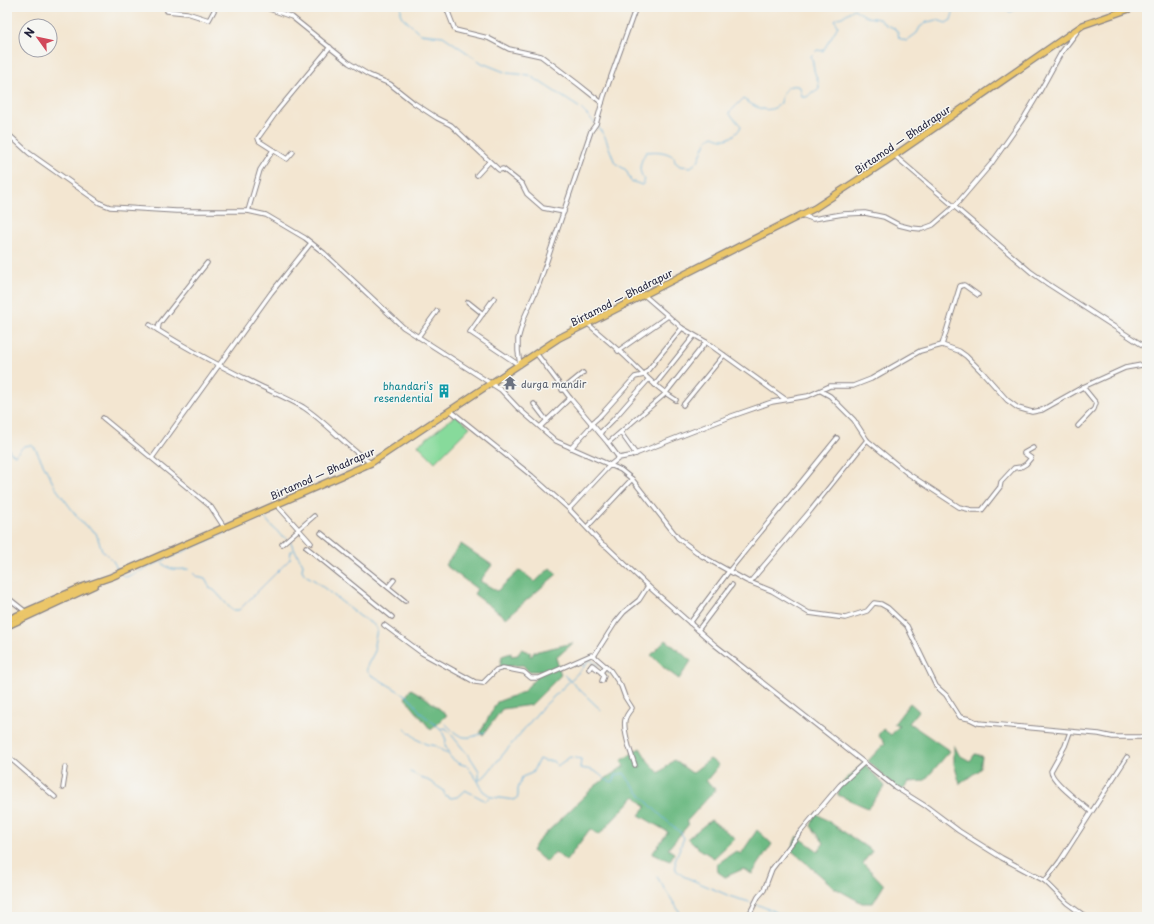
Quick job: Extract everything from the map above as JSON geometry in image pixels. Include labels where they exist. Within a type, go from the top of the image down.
[{"type":"main road","name":"Birtamod — Bhadrapur","points":[[7,620],[82,587],[121,573],[224,526],[371,463],[492,384],[559,338],[815,208],[895,156],[1083,25],[1135,7]]},
{"type":"main road","name":"Birtamod — Bhadrapur","points":[[7,626],[87,590],[102,581]]},
{"type":"street","points":[[167,11],[187,13],[209,20],[216,7]]},
{"type":"street","points":[[264,7],[292,17],[330,46],[349,63],[369,75],[390,84],[414,103],[451,125],[481,152],[489,162],[499,170],[503,169],[522,184],[527,194],[543,208],[564,212]]},
{"type":"street","points":[[446,7],[455,30],[488,38],[509,49],[541,56],[602,103]]},
{"type":"street","points":[[520,365],[518,339],[524,318],[539,284],[591,131],[596,124],[636,7]]},
{"type":"street","points":[[801,215],[813,219],[844,214],[865,213],[884,217],[900,225],[922,229],[933,225],[955,206],[991,164],[1008,141],[1040,91],[1061,53],[1083,25]]},
{"type":"street","points":[[293,152],[287,159],[259,141],[258,138],[278,110],[330,46]]},
{"type":"street","points":[[7,133],[29,154],[100,203],[110,207],[176,211],[248,211],[266,215],[311,243],[346,273],[403,327],[501,390],[518,408],[541,426],[556,441],[621,470],[632,478],[678,538],[702,556],[750,582],[772,591],[809,613],[845,618],[867,611],[874,603],[881,604],[888,608],[907,626],[936,686],[946,695],[960,716],[978,723],[1099,734],[1113,737],[1147,737]]},
{"type":"street","points":[[248,211],[260,170],[273,150]]},
{"type":"street","points":[[895,156],[1042,280],[1147,348]]},
{"type":"street","points":[[477,175],[489,162]]},
{"type":"street","points":[[152,458],[220,366],[271,293],[311,243]]},
{"type":"street","points":[[158,330],[159,324],[207,263]]},
{"type":"street","points":[[942,345],[960,286],[964,284],[978,295]]},
{"type":"street","points":[[644,295],[682,328],[706,342],[785,399]]},
{"type":"street","points":[[494,298],[470,332],[520,365]]},
{"type":"street","points":[[468,302],[483,314]]},
{"type":"street","points":[[418,336],[436,311]]},
{"type":"street","points":[[618,351],[668,316]]},
{"type":"street","points":[[588,324],[648,380],[665,394],[676,400]]},
{"type":"street","points":[[150,325],[220,366],[303,408],[322,421],[350,447],[371,463]]},
{"type":"street","points":[[571,448],[635,377],[644,375],[682,328]]},
{"type":"street","points":[[655,385],[694,336]]},
{"type":"street","points":[[608,442],[621,433],[665,394],[706,342]]},
{"type":"street","points":[[569,509],[610,465],[619,458],[625,458],[636,454],[732,416],[772,402],[808,396],[830,386],[853,386],[871,379],[920,351],[942,345],[959,351],[966,356],[1007,400],[1018,408],[1032,412],[1042,410],[1083,387],[1125,368],[1147,364]]},
{"type":"street","points":[[536,353],[562,390],[608,442],[619,458]]},
{"type":"street","points":[[683,405],[724,355]]},
{"type":"street","points":[[562,390],[582,373]]},
{"type":"street","points":[[600,433],[648,380]]},
{"type":"street","points":[[1078,426],[1094,409],[1096,403],[1083,387]]},
{"type":"street","points":[[821,391],[830,396],[854,420],[867,440],[907,473],[942,497],[960,507],[972,510],[982,510],[1000,487],[1001,482],[1014,468],[1021,467],[1032,458],[1024,453],[1033,448]]},
{"type":"street","points":[[541,426],[570,398]]},
{"type":"street","points":[[534,404],[547,420]]},
{"type":"street","points":[[451,411],[532,476],[569,509],[602,544],[607,546],[648,586],[755,677],[821,727],[895,787],[927,807],[959,831],[1007,861],[1045,881],[1067,903],[1086,917]]},
{"type":"street","points":[[103,418],[211,507],[224,526]]},
{"type":"street","points":[[621,433],[636,454]]},
{"type":"street","points":[[690,623],[729,571],[837,438]]},
{"type":"street","points":[[750,582],[811,510],[867,440]]},
{"type":"street","points":[[587,528],[632,478]]},
{"type":"street","points":[[276,504],[311,543]]},
{"type":"street","points":[[282,544],[314,516]]},
{"type":"street","points":[[321,533],[405,601]]},
{"type":"street","points":[[306,547],[392,617]]},
{"type":"street","points":[[388,587],[394,580]]},
{"type":"street","points":[[698,630],[732,585]]},
{"type":"street","points":[[594,656],[615,623],[624,612],[639,600],[648,586]]},
{"type":"street","points":[[7,597],[26,612]]},
{"type":"street","points":[[384,625],[422,652],[475,682],[483,682],[496,670],[503,668],[524,672],[531,678],[539,678],[591,655],[594,656],[606,666],[622,686],[625,697],[632,708],[627,714],[625,721],[635,765]]},
{"type":"street","points":[[589,669],[592,665],[601,672],[604,676],[602,681]]},
{"type":"street","points":[[601,672],[606,666]]},
{"type":"street","points":[[1070,732],[1065,746],[1051,771],[1051,774],[1057,782],[1091,812]]},
{"type":"street","points":[[1045,881],[1060,861],[1127,757]]},
{"type":"street","points":[[12,760],[55,797]]},
{"type":"street","points":[[748,917],[754,904],[764,890],[772,870],[802,830],[840,785],[864,763]]},
{"type":"street","points":[[64,788],[64,774],[66,767]]},
{"type":"green space","points":[[456,415],[470,427],[435,462],[418,445]]},
{"type":"green space","points":[[461,544],[492,565],[480,581],[497,591],[520,570],[535,582],[550,568],[557,574],[506,618],[474,594],[477,589],[445,565]]},
{"type":"green space","points":[[666,640],[691,661],[679,679],[664,668],[651,655]]},
{"type":"green space","points":[[573,643],[556,658],[561,675],[531,705],[502,709],[483,735],[480,733],[497,702],[523,692],[542,671],[528,671],[523,665],[500,667],[502,656],[511,653],[511,656],[518,655],[521,649],[531,653],[529,655],[532,656],[534,652]]},
{"type":"green space","points":[[411,689],[426,698],[447,715],[431,730],[405,698]]},
{"type":"green space","points":[[910,703],[919,711],[909,723],[950,751],[924,781],[909,782],[902,791],[895,787],[868,761],[885,743],[878,735],[883,729],[891,735],[899,726],[894,724]]},
{"type":"green space","points":[[954,745],[959,755],[970,761],[975,754],[982,756],[980,769],[960,784],[954,764]]},
{"type":"green space","points":[[640,748],[648,761],[659,773],[674,760],[692,773],[710,759],[719,765],[706,781],[716,789],[686,822],[689,824],[668,849],[674,853],[670,861],[652,854],[668,832],[639,815],[646,807],[635,796],[599,835],[590,829],[566,861],[555,852],[547,862],[532,851],[538,841],[595,786],[624,766],[621,761]]},
{"type":"green space","points":[[864,763],[885,786],[868,808],[838,795],[840,785]]},
{"type":"green space","points":[[816,813],[872,851],[863,863],[884,885],[873,903],[862,903],[835,888],[791,850],[797,836],[818,851],[824,843],[811,826]]},
{"type":"green space","points":[[711,820],[735,838],[714,858],[698,848],[688,838]]},
{"type":"green space","points":[[757,830],[772,844],[752,874],[743,869],[725,877],[718,872],[717,864],[736,851],[741,854]]},
{"type":"waterway","points":[[401,7],[401,16],[421,34],[443,36],[482,63],[507,73],[529,75],[580,108],[595,123]]},
{"type":"waterway","points":[[597,125],[605,137],[615,163],[626,170],[631,181],[642,185],[645,180],[642,176],[640,166],[646,152],[664,153],[674,157],[675,162],[680,166],[691,167],[698,161],[707,140],[713,136],[726,139],[738,131],[741,126],[729,113],[743,99],[757,107],[767,110],[776,107],[781,103],[782,95],[789,87],[800,87],[802,97],[807,97],[812,92],[817,91],[819,89],[819,84],[814,71],[811,56],[817,50],[823,51],[838,26],[835,20],[837,18],[842,17],[854,9],[867,17],[879,19],[886,25],[894,28],[898,33],[899,38],[906,41],[917,33],[920,27],[927,22],[937,20],[946,23],[951,20],[955,7]]},
{"type":"waterway","points":[[1004,7],[1010,12],[1015,10],[1017,7]]},
{"type":"waterway","points":[[7,444],[10,452],[15,455],[24,446],[31,445],[35,448],[55,487],[82,523],[96,533],[102,550],[120,571]]},
{"type":"waterway","points":[[122,575],[126,577],[263,516],[280,535],[287,538],[290,542],[303,564],[302,570],[305,575],[314,580],[361,617],[373,624],[377,629],[374,645],[375,651],[367,666],[367,671],[410,698],[421,713],[441,729],[446,740],[445,745],[450,757],[458,763],[467,766],[483,791],[492,797],[515,800],[518,796],[518,789],[522,777],[532,773],[539,759],[553,761],[557,766],[570,757],[581,759],[580,768],[594,771],[605,779],[613,782],[616,775],[624,773],[643,798],[681,833],[684,838],[675,860],[676,870],[683,876],[732,897],[753,903]]},
{"type":"waterway","points":[[162,562],[171,569],[189,569],[197,577],[205,579],[210,588],[215,591],[232,610],[239,610],[290,559],[291,551],[293,551]]},
{"type":"waterway","points":[[579,662],[584,667],[589,659],[602,668]]},
{"type":"waterway","points":[[479,780],[485,776],[540,710],[584,667]]},
{"type":"waterway","points":[[605,670],[610,674]]},
{"type":"waterway","points":[[564,675],[601,710]]},
{"type":"waterway","points":[[445,723],[463,737],[472,737],[485,732]]},
{"type":"waterway","points":[[404,728],[418,740],[426,744],[436,746],[447,754]]},
{"type":"waterway","points":[[441,729],[446,728],[472,760],[479,771],[479,780]]},
{"type":"waterway","points":[[410,772],[429,781],[443,790],[445,795],[451,798],[457,797],[465,790],[486,801],[491,797]]},
{"type":"waterway","points":[[657,877],[683,917]]},
{"type":"waterway","points":[[756,904],[788,917]]},
{"type":"place","name":"durga mandir","points":[[510,383]]},
{"type":"place","name":"bhandari's resendential","points":[[444,391]]}]
